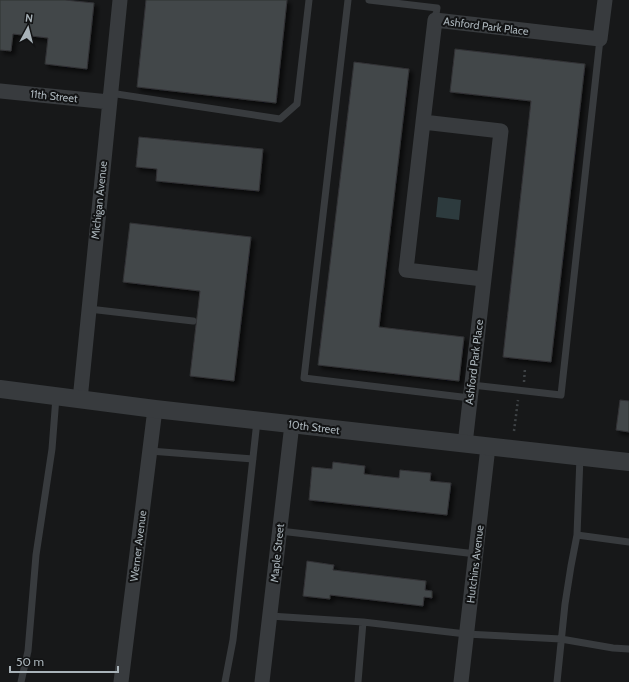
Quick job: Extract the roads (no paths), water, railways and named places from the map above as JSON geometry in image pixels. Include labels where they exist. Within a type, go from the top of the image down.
[{"type":"street","name":"Michigan Avenue","points":[[80,400],[109,97],[120,0]]},
{"type":"street","points":[[600,39],[605,0]]},
{"type":"street","name":"Ashford Park Place","points":[[483,279],[406,270],[436,20],[600,39]]},
{"type":"street","name":"11th Street","points":[[0,91],[109,97]]},
{"type":"street","name":"Ashford Park Place","points":[[423,122],[501,131],[465,444]]},
{"type":"street","name":"10th Street","points":[[0,389],[155,409],[629,462]]},
{"type":"street","name":"Werner Avenue","points":[[121,682],[155,409]]},
{"type":"street","name":"Maple Street","points":[[262,682],[292,424]]},
{"type":"street","name":"Hutchins Avenue","points":[[461,682],[488,447]]},
{"type":"lane","points":[[109,97],[280,119],[296,104],[309,0]]},
{"type":"lane","points":[[348,0],[304,378],[471,391],[561,395],[600,39]]},
{"type":"lane","points":[[369,0],[437,8],[436,20]]},
{"type":"lane","points":[[89,309],[193,321]]},
{"type":"lane","points":[[21,682],[28,651],[36,555],[52,449],[56,397]]},
{"type":"lane","points":[[225,682],[233,640],[258,420]]},
{"type":"lane","points":[[150,451],[253,459]]},
{"type":"lane","points":[[557,682],[561,639],[577,535],[580,457]]},
{"type":"lane","points":[[280,531],[476,554]]},
{"type":"lane","points":[[577,535],[629,542]]},
{"type":"lane","points":[[270,616],[363,622],[466,634],[561,639],[613,648],[629,649]]},
{"type":"lane","points":[[358,682],[363,622]]}]
